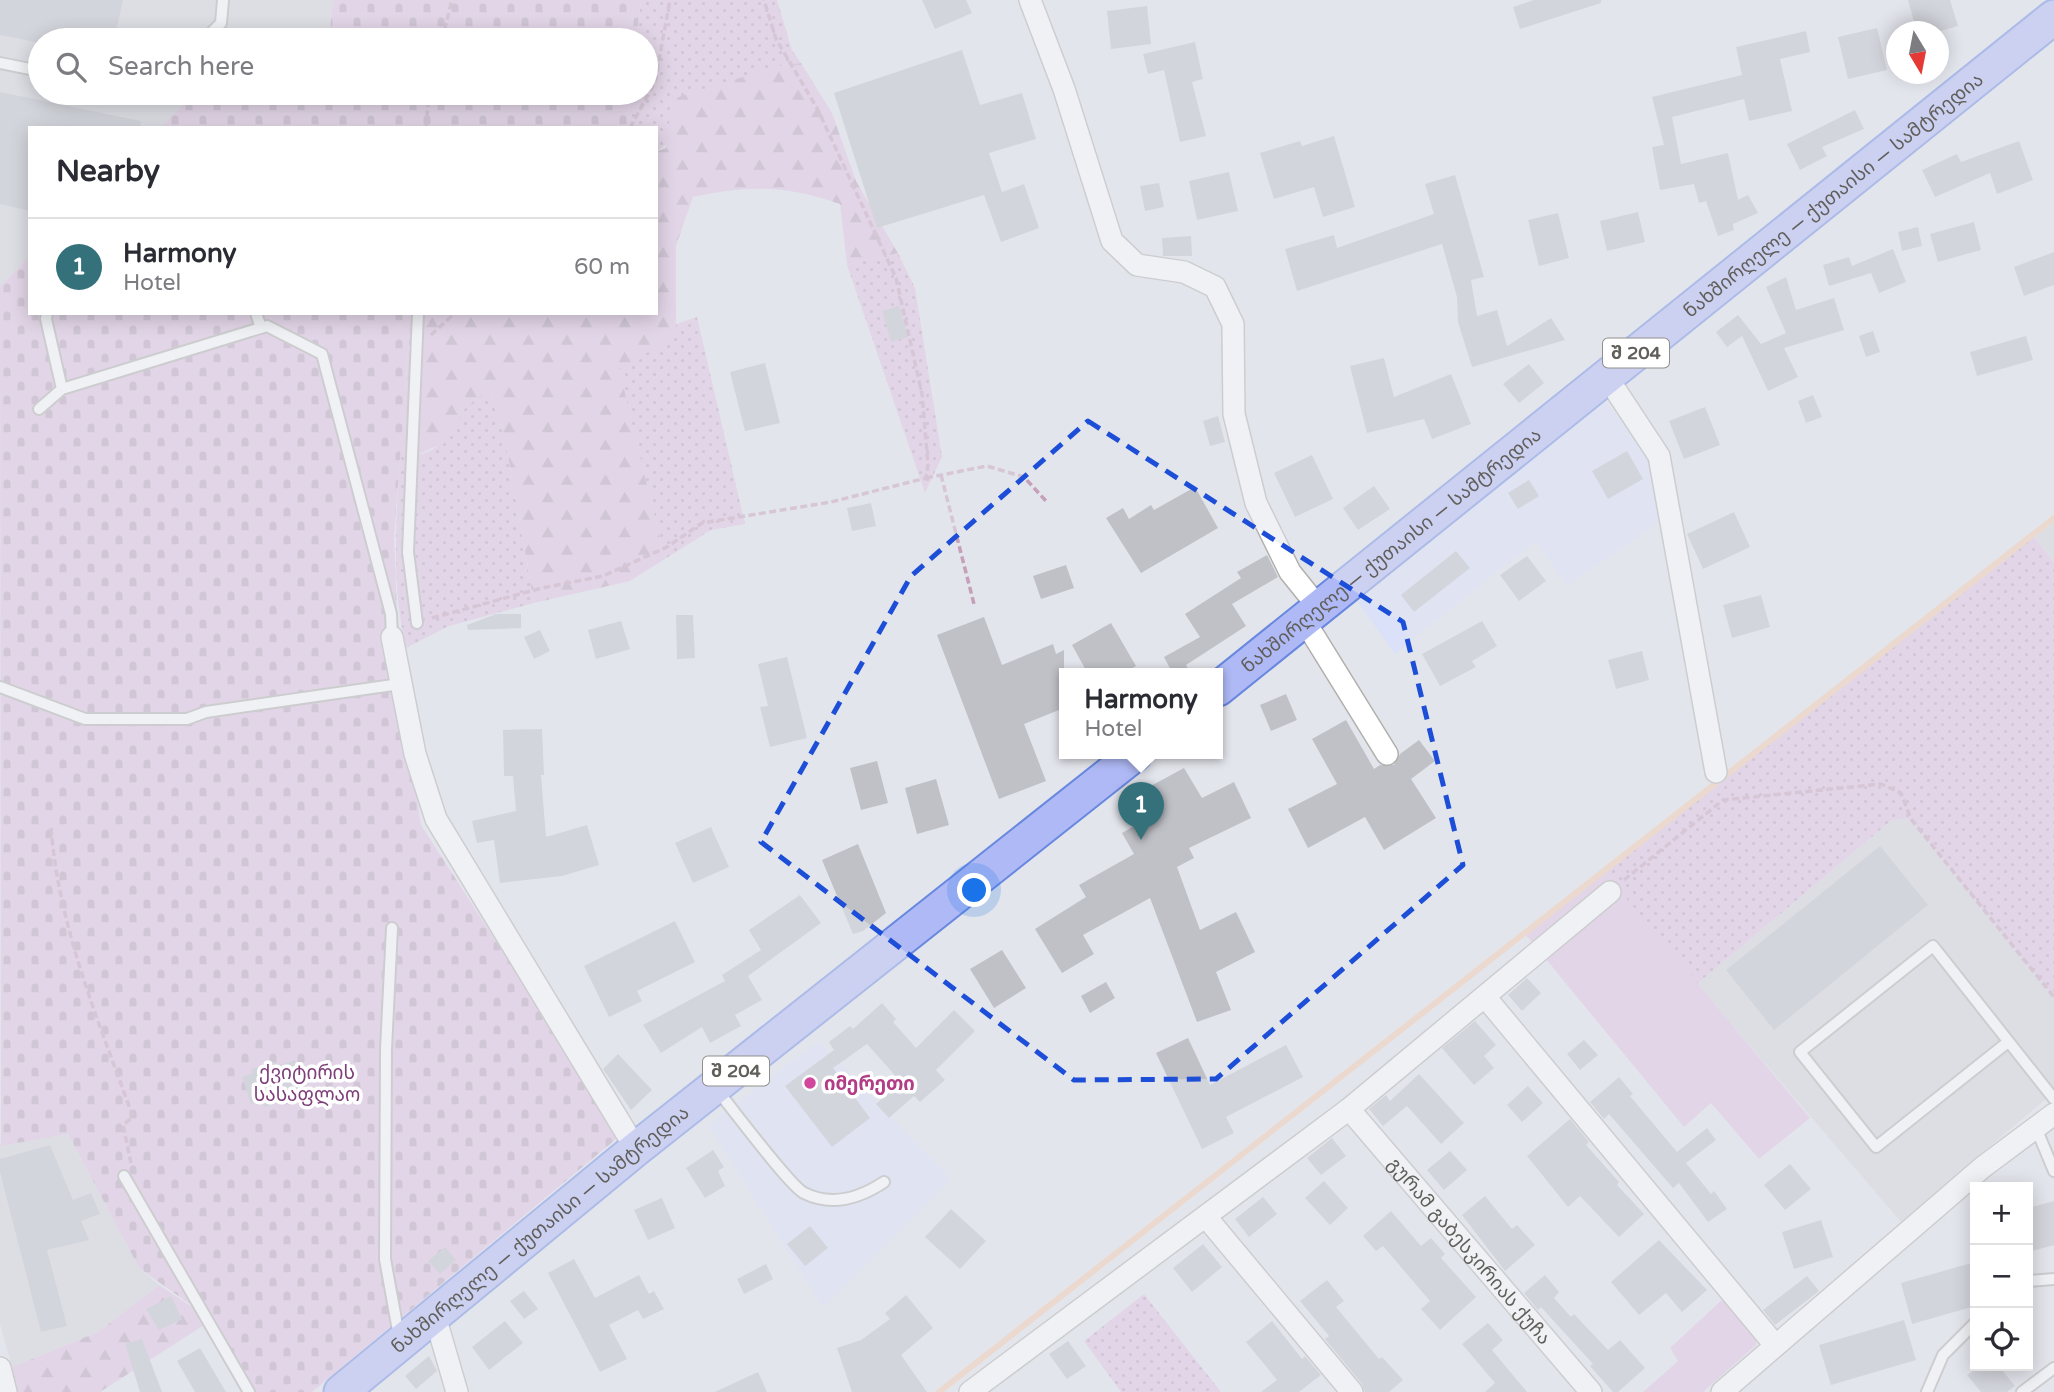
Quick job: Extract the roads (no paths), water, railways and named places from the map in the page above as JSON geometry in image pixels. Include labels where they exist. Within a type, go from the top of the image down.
[{"type":"main road","name":"ნახშირღელე — ქუთაისი — სამტრედია","points":[[1223,684],[2054,17]]},
{"type":"main road","name":"ნახშირღელე — ქუთაისი — სამტრედია","points":[[341,1392],[636,1149],[1129,759]]},
{"type":"street","points":[[1030,0],[1064,89],[1112,241],[1138,265],[1184,272],[1215,287],[1233,324],[1234,414],[1256,503],[1387,754]]},
{"type":"street","points":[[1607,377],[1658,456],[1718,782]]},
{"type":"street","points":[[392,637],[415,754],[436,819],[636,1149]]},
{"type":"street","points":[[970,1392],[1349,1109],[1486,998],[1610,892]]},
{"type":"street","points":[[1486,998],[1775,1345]]},
{"type":"street","name":"გურამ გაბესკირიას ქუჩა","points":[[1349,1109],[1591,1392]]},
{"type":"street","points":[[1722,1392],[1983,1167],[2054,1114]]},
{"type":"street","points":[[1206,1217],[1352,1392]]},
{"type":"street","points":[[434,1313],[457,1392]]},
{"type":"lane","points":[[216,28],[221,23],[223,0]]},
{"type":"lane","points":[[0,63],[28,69]]},
{"type":"lane","points":[[47,315],[62,389]]},
{"type":"lane","points":[[257,315],[261,328]]},
{"type":"lane","points":[[417,622],[408,552],[418,315]]},
{"type":"lane","points":[[38,408],[62,389],[267,326],[322,354],[391,614],[392,637]]},
{"type":"lane","points":[[0,687],[86,719],[187,719],[206,712],[400,684]]},
{"type":"lane","points":[[392,928],[386,1049],[385,1259],[400,1342]]},
{"type":"lane","points":[[2008,1042],[1876,1147],[1800,1052],[1933,946],[2054,1099]]},
{"type":"lane","points":[[715,1088],[801,1192],[820,1198],[842,1200],[867,1194],[884,1182]]},
{"type":"lane","points":[[2036,1128],[2054,1171]]},
{"type":"lane","points":[[124,1176],[249,1392]]},
{"type":"lane","points":[[2033,1280],[2054,1279]]},
{"type":"lane","points":[[1927,1392],[1942,1355],[1970,1328]]},
{"type":"lane","points":[[2022,1392],[2054,1368]]},
{"type":"waterway","points":[[939,1392],[2054,518]]},
{"type":"place","name":"Harmony","points":[[1141,840]]},
{"type":"place","name":"იმერეთი","points":[[810,1083]]},
{"type":"park label","name":"ქვიტირის სასაფლაო","points":[[307,1083]]}]
